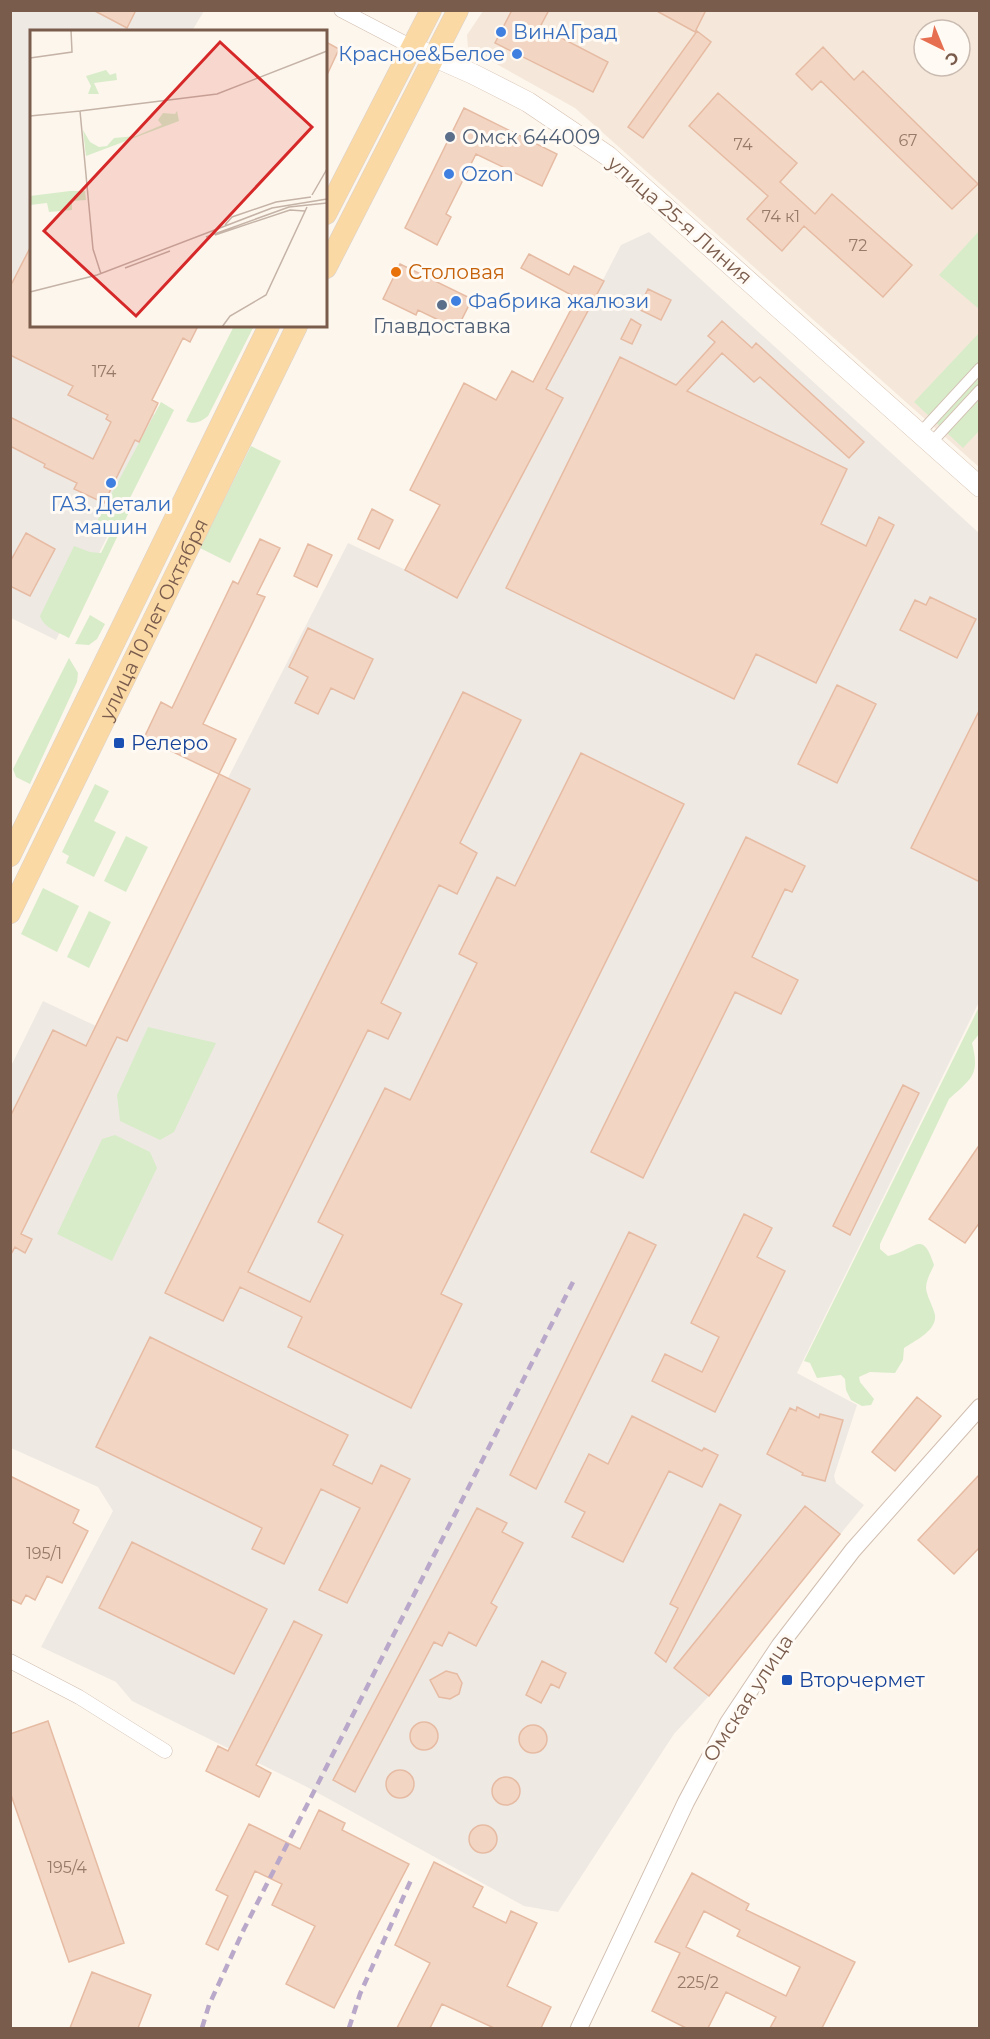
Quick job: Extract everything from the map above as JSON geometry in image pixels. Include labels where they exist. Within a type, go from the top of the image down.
[{"type":"main road","points":[[327,212],[431,10]]},
{"type":"main road","points":[[327,266],[458,10]]},
{"type":"main road","name":"улица 25-я Линия","points":[[412,47],[528,102],[608,156],[980,487]]},
{"type":"main road","name":"улица 10 лет Октября","points":[[10,856],[269,327]]},
{"type":"main road","name":"улица 10 лет Октября","points":[[10,913],[297,327]]},
{"type":"street","name":"улица 25-я Линия","points":[[341,10],[412,47]]},
{"type":"street","points":[[926,438],[980,368]]},
{"type":"street","points":[[926,438],[980,390]]},
{"type":"street","name":"Омская улица","points":[[579,2028],[686,1802],[728,1723],[780,1645],[853,1550],[980,1407]]},
{"type":"street","points":[[10,1661],[79,1697],[165,1751]]},
{"type":"shaded area","points":[[10,11],[204,11],[193,30],[30,30],[30,327],[109,327],[87,380],[165,420],[56,640],[11,618]]},
{"type":"shaded area","points":[[483,11],[979,11],[979,467],[575,108],[468,48],[467,35]]},
{"type":"shaded area","points":[[649,232],[979,533],[979,1002],[797,1373],[857,1405],[834,1476],[836,1483],[864,1505],[709,1696],[674,1734],[558,1912],[524,1906],[307,1787],[132,1701],[116,1682],[41,1647],[113,1511],[98,1487],[11,1448],[10,1068],[43,1001],[96,1026],[219,774],[228,778],[348,543],[406,570],[512,371],[546,389],[621,245]]},
{"type":"green space","points":[[979,231],[979,309],[939,275]]},
{"type":"green space","points":[[233,327],[253,327],[208,416],[197,422],[186,421]]},
{"type":"green space","points":[[979,333],[979,431],[963,448],[914,402]]},
{"type":"green space","points":[[161,402],[174,410],[125,508],[130,510],[69,638],[48,627],[40,616],[74,546],[101,553],[109,537],[100,530],[98,519]]},
{"type":"green space","points":[[251,446],[281,461],[230,563],[200,548]]},
{"type":"green space","points":[[90,615],[105,624],[97,639],[89,645],[75,644]]},
{"type":"green space","points":[[69,658],[78,673],[77,682],[30,784],[16,777],[13,769]]},
{"type":"green space","points":[[95,784],[109,791],[94,821],[116,832],[94,877],[66,863],[69,856],[62,852]]},
{"type":"green space","points":[[126,836],[148,847],[126,892],[104,881]]},
{"type":"green space","points":[[43,888],[79,906],[57,952],[21,934]]},
{"type":"green space","points":[[89,911],[111,922],[89,968],[67,957]]},
{"type":"green space","points":[[979,1007],[979,1034],[972,1043],[975,1062],[972,1075],[949,1099],[880,1244],[880,1249],[888,1256],[917,1244],[926,1247],[934,1265],[926,1288],[935,1321],[929,1331],[904,1348],[903,1360],[895,1373],[870,1372],[859,1377],[860,1382],[874,1399],[871,1405],[862,1406],[851,1400],[846,1390],[845,1379],[841,1375],[817,1378],[810,1363],[804,1361]]},
{"type":"green space","points":[[148,1027],[216,1043],[174,1132],[160,1140],[120,1121],[117,1095]]},
{"type":"green space","points":[[115,1135],[150,1152],[157,1168],[112,1261],[57,1234],[102,1139]]},
{"type":"building","points":[[93,10],[136,10],[127,28]]},
{"type":"building","points":[[512,10],[549,10],[540,27],[608,62],[593,92],[495,43]]},
{"type":"building","points":[[655,10],[706,10],[695,32]]},
{"type":"building","points":[[697,31],[711,42],[643,138],[628,127]]},
{"type":"building","points":[[327,43],[339,49],[327,75]]},
{"type":"building","points":[[823,47],[854,80],[863,71],[978,184],[952,209],[821,81],[812,90],[796,74]]},
{"type":"building","points":[[718,93],[797,163],[780,182],[815,214],[832,194],[912,265],[883,297],[804,226],[782,251],[747,219],[768,196],[689,126]]},
{"type":"building","points":[[464,108],[557,154],[542,186],[476,154],[446,214],[451,217],[437,245],[405,228]]},
{"type":"building","points":[[30,248],[30,327],[198,327],[190,342],[183,338],[152,400],[158,403],[139,442],[135,440],[104,503],[74,489],[77,483],[44,467],[45,464],[10,446],[10,417],[93,459],[111,422],[106,419],[108,415],[68,395],[73,386],[10,355],[10,287]]},
{"type":"building","points":[[529,254],[569,275],[574,266],[604,281],[546,389],[563,398],[457,598],[405,570],[440,505],[410,490],[464,383],[496,400],[512,371],[533,382],[577,298],[521,268]]},
{"type":"building","points":[[400,264],[472,299],[457,329],[418,310],[416,315],[383,299]]},
{"type":"building","points":[[648,289],[671,300],[661,320],[638,309]]},
{"type":"building","points":[[631,319],[641,325],[632,344],[621,339]]},
{"type":"building","points":[[722,321],[752,348],[756,343],[864,442],[849,458],[760,377],[754,382],[722,353],[687,391],[847,469],[821,524],[866,546],[879,517],[894,525],[816,683],[756,654],[734,699],[506,588],[620,357],[676,385],[715,342],[708,336]]},
{"type":"building","points":[[372,509],[393,520],[379,549],[358,539]]},
{"type":"building","points":[[26,533],[55,549],[30,596],[10,586],[10,562]]},
{"type":"building","points":[[260,539],[280,548],[257,594],[265,597],[203,724],[236,739],[219,774],[144,738],[161,702],[172,708],[233,581],[238,584]]},
{"type":"building","points":[[308,544],[332,555],[317,587],[294,576]]},
{"type":"building","points":[[930,597],[976,619],[957,658],[900,630],[915,600],[926,605]]},
{"type":"building","points":[[308,628],[373,659],[354,699],[331,688],[318,714],[295,703],[308,677],[289,667]]},
{"type":"building","points":[[837,685],[876,704],[837,783],[798,764]]},
{"type":"building","points":[[463,692],[521,720],[460,843],[477,853],[457,894],[439,885],[381,1003],[401,1013],[388,1039],[368,1030],[248,1272],[310,1302],[343,1235],[318,1222],[385,1088],[410,1100],[477,963],[459,954],[497,877],[515,886],[581,753],[684,804],[441,1294],[462,1304],[411,1408],[288,1347],[302,1317],[240,1287],[223,1321],[165,1293]]},
{"type":"building","points":[[980,709],[980,882],[911,848]]},
{"type":"building","points":[[219,774],[250,789],[127,1041],[117,1037],[21,1234],[32,1239],[25,1253],[15,1247],[10,1256],[10,1117],[53,1030],[86,1046]]},
{"type":"building","points":[[746,837],[805,866],[792,892],[785,889],[752,957],[798,980],[781,1014],[735,992],[643,1178],[591,1152]]},
{"type":"building","points":[[903,1085],[919,1093],[850,1235],[833,1226]]},
{"type":"building","points":[[980,1144],[980,1222],[965,1243],[929,1219]]},
{"type":"building","points":[[744,1214],[772,1228],[757,1257],[785,1271],[715,1412],[652,1381],[665,1354],[702,1372],[719,1337],[691,1323]]},
{"type":"building","points":[[629,1232],[656,1245],[536,1489],[510,1475]]},
{"type":"building","points":[[150,1337],[348,1435],[333,1465],[372,1484],[381,1465],[410,1479],[347,1603],[319,1590],[360,1508],[321,1489],[284,1564],[252,1549],[262,1528],[96,1447]]},
{"type":"building","points":[[917,1397],[941,1416],[895,1471],[872,1452]]},
{"type":"building","points":[[797,1407],[819,1418],[820,1414],[843,1420],[825,1481],[802,1475],[803,1473],[767,1454],[790,1408],[796,1411]]},
{"type":"building","points":[[632,1416],[702,1451],[704,1448],[718,1455],[702,1487],[669,1471],[623,1562],[572,1537],[585,1512],[565,1502],[589,1454],[608,1464]]},
{"type":"building","points":[[980,1474],[980,1547],[954,1574],[918,1540]]},
{"type":"building","points":[[10,1476],[79,1510],[73,1523],[88,1531],[62,1583],[47,1576],[35,1600],[26,1595],[21,1604],[10,1599]]},
{"type":"building","points":[[720,1504],[741,1515],[666,1662],[655,1653],[678,1608],[670,1604]]},
{"type":"building","points":[[805,1506],[840,1534],[709,1696],[674,1668]]},
{"type":"building","points":[[477,1508],[507,1523],[502,1532],[523,1543],[491,1603],[497,1607],[476,1646],[449,1632],[442,1646],[434,1642],[355,1792],[333,1780]]},
{"type":"building","points":[[132,1542],[267,1609],[234,1674],[99,1608]]},
{"type":"building","points":[[294,1621],[322,1635],[256,1765],[271,1773],[259,1797],[206,1771],[218,1746],[228,1751]]},
{"type":"building","points":[[542,1661],[566,1673],[559,1688],[551,1684],[541,1703],[526,1695]]},
{"type":"building","points":[[446,1671],[457,1674],[462,1683],[459,1694],[450,1699],[439,1697],[430,1680]]},
{"type":"building","points":[[48,1721],[124,1943],[69,1962],[10,1792],[10,1734]]},
{"type":"building","points":[[424,1722],[434,1726],[438,1736],[434,1746],[424,1750],[414,1746],[410,1736],[414,1726]]},
{"type":"building","points":[[533,1725],[543,1729],[547,1739],[543,1749],[533,1753],[523,1749],[519,1739],[523,1729]]},
{"type":"building","points":[[400,1770],[410,1774],[414,1784],[410,1794],[400,1798],[390,1794],[386,1784],[390,1774]]},
{"type":"building","points":[[506,1777],[516,1781],[520,1791],[516,1801],[506,1805],[496,1801],[492,1791],[496,1781]]},
{"type":"building","points":[[319,1810],[345,1823],[342,1830],[409,1864],[334,2008],[286,1984],[315,1926],[272,1905],[282,1884],[255,1871],[218,1950],[206,1944],[228,1896],[216,1890],[249,1824],[300,1849]]},
{"type":"building","points":[[483,1825],[493,1829],[497,1839],[493,1849],[483,1853],[473,1849],[469,1839],[473,1829]]},
{"type":"building","points":[[434,1862],[483,1887],[473,1907],[506,1923],[511,1911],[537,1923],[507,1986],[551,2007],[541,2028],[494,2028],[442,2004],[430,2028],[397,2028],[430,1963],[395,1945]]},
{"type":"building","points":[[692,1873],[749,1904],[746,1910],[855,1962],[822,2028],[770,2028],[776,2017],[726,1992],[708,2028],[686,2028],[652,2011],[680,1953],[655,1942]],"holes":[[[704,1911],[740,1930],[737,1936],[800,1967],[786,1996],[686,1947]]]},
{"type":"building","points":[[92,1972],[151,1995],[138,2028],[70,2028]]},
{"type":"railway","points":[[202,2028],[209,2005],[244,1929],[573,1282]]},
{"type":"railway","points":[[349,2028],[360,1994],[411,1880]]},
{"type":"place","name":"ВинАГрад","points":[[501,32]]},
{"type":"place","name":"Красное&Белое","points":[[517,54]]},
{"type":"place","name":"Омск 644009","points":[[450,137]]},
{"type":"place","name":"Ozon","points":[[449,174]]},
{"type":"place","name":"Столовая","points":[[396,272]]},
{"type":"place","name":"Фабрика жалюзи","points":[[456,301]]},
{"type":"place","name":"Главдоставка","points":[[442,305]]},
{"type":"place","name":"ГАЗ. Детали машин","points":[[111,483]]},
{"type":"place","name":"Релеро","points":[[119,743]]},
{"type":"place","name":"Вторчермет","points":[[787,1680]]}]
